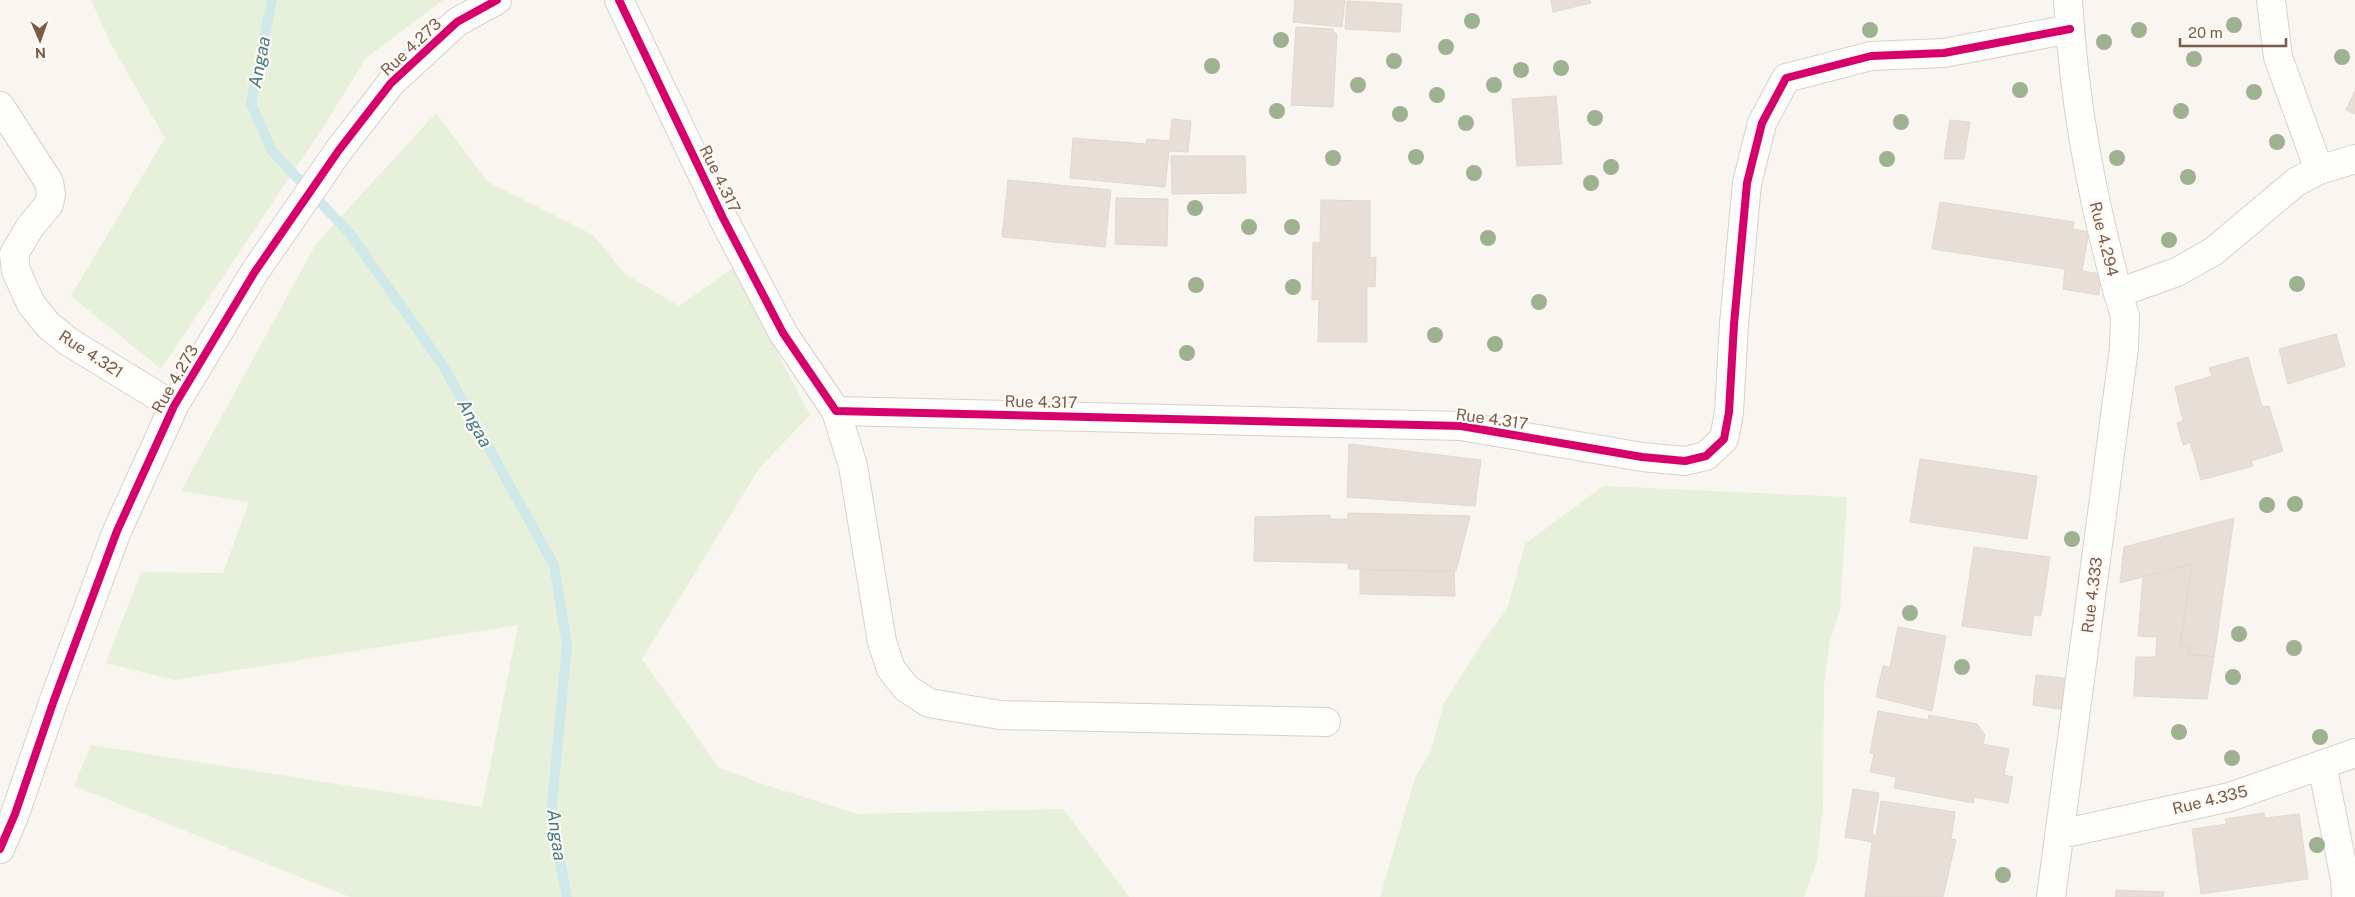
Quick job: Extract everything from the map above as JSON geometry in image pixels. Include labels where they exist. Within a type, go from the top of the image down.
[{"type":"street","name":"Rue 4.273","points":[[0,850],[15,814],[54,700],[117,531],[174,406],[254,273],[339,150],[391,83],[457,22],[497,0]]},
{"type":"street","name":"Rue 4.317","points":[[620,0],[724,218],[783,333],[836,411],[1461,426],[1642,457],[1685,461],[1706,456],[1724,439],[1729,412],[1734,324],[1747,183],[1762,123],[1786,78],[1871,56],[1944,53],[2070,29]]},
{"type":"street","name":"Rue 4.294","points":[[2068,0],[2082,138],[2098,221],[2118,293],[2177,272],[2214,251],[2296,182],[2319,170],[2355,159]]},
{"type":"street","points":[[2271,0],[2278,57],[2319,170]]},
{"type":"street","name":"Rue 4.321","points":[[0,106],[49,182],[51,194],[49,204],[7,256],[31,304],[48,326],[69,342],[174,406]]},
{"type":"street","name":"Rue 4.333","points":[[2051,897],[2061,834],[2124,348],[2125,316],[2118,293]]},
{"type":"street","points":[[836,411],[853,466],[882,642],[891,669],[906,688],[929,703],[1000,715],[1326,722]]},
{"type":"street","name":"Rue 4.335","points":[[2061,834],[2230,797],[2355,753]]},
{"type":"street","points":[[2322,765],[2345,879],[2346,897]]},
{"type":"green space","points":[[91,0],[443,0],[366,58],[322,129],[161,369],[71,296],[165,138],[111,44]]},
{"type":"green space","points":[[436,113],[488,182],[593,235],[625,274],[679,306],[733,268],[810,415],[760,467],[642,659],[719,768],[857,814],[1063,809],[1129,897],[350,897],[74,786],[91,745],[482,807],[518,625],[174,680],[106,663],[141,572],[223,573],[249,502],[181,491],[316,244]]},
{"type":"green space","points":[[1603,486],[1847,497],[1840,610],[1830,640],[1824,685],[1823,807],[1817,861],[1804,897],[1380,897],[1415,778],[1431,751],[1444,703],[1482,643],[1507,609],[1525,544]]},
{"type":"building","points":[[1295,0],[1345,0],[1342,27],[1293,22]]},
{"type":"building","points":[[1551,0],[1590,0],[1591,3],[1553,12]]},
{"type":"building","points":[[1347,1],[1402,4],[1400,32],[1345,29]]},
{"type":"building","points":[[1296,27],[1333,29],[1334,33],[1337,34],[1333,107],[1291,105]]},
{"type":"building","points":[[2355,91],[2355,114],[2346,110]]},
{"type":"building","points":[[1556,96],[1562,164],[1517,166],[1512,99]]},
{"type":"building","points":[[1172,119],[1191,121],[1188,152],[1169,151],[1165,187],[1070,178],[1073,138],[1146,144],[1147,139],[1170,141]]},
{"type":"building","points":[[1950,120],[1970,122],[1964,159],[1944,159]]},
{"type":"building","points":[[1171,156],[1245,156],[1246,193],[1172,194]]},
{"type":"building","points":[[1008,180],[1111,190],[1105,247],[1002,237]]},
{"type":"building","points":[[1116,198],[1168,199],[1167,246],[1115,244]]},
{"type":"building","points":[[1321,200],[1370,201],[1370,258],[1376,257],[1375,287],[1367,286],[1367,342],[1318,342],[1319,299],[1312,300],[1313,242],[1320,243]]},
{"type":"building","points":[[1940,202],[2074,222],[2073,229],[2089,232],[2082,271],[2101,274],[2099,295],[2063,289],[2065,269],[1932,249]]},
{"type":"building","points":[[2336,334],[2345,366],[2288,384],[2279,349]]},
{"type":"building","points":[[2248,357],[2262,407],[2269,406],[2283,451],[2251,461],[2253,466],[2201,480],[2190,442],[2183,445],[2177,423],[2183,421],[2175,387],[2212,376],[2209,368]]},
{"type":"building","points":[[1349,444],[1481,460],[1475,506],[1347,497]]},
{"type":"building","points":[[1920,459],[2037,476],[2027,539],[1910,522]]},
{"type":"building","points":[[1348,513],[1470,516],[1456,571],[1348,569],[1348,563],[1254,561],[1255,517],[1330,515],[1330,519],[1348,519]]},
{"type":"building","points":[[2234,518],[2214,657],[2188,654],[2189,647],[2180,646],[2192,564],[2120,583],[2124,547]]},
{"type":"building","points":[[1974,547],[2050,557],[2041,616],[2034,615],[2031,636],[1962,626]]},
{"type":"building","points":[[2192,564],[2180,646],[2189,647],[2188,654],[2214,657],[2207,699],[2134,696],[2136,657],[2156,657],[2157,637],[2138,636],[2143,577]]},
{"type":"building","points":[[1360,570],[1454,571],[1455,596],[1360,594]]},
{"type":"building","points":[[1898,627],[1946,636],[1932,711],[1876,697],[1883,666],[1890,667]]},
{"type":"building","points":[[2036,675],[2072,679],[2066,710],[2033,705]]},
{"type":"building","points":[[1878,711],[1928,720],[1929,715],[1977,724],[1985,735],[1983,744],[2009,749],[2004,775],[2013,777],[2008,803],[1974,797],[1973,803],[1894,788],[1896,777],[1870,772],[1874,754],[1870,753]]},
{"type":"building","points":[[1853,789],[1879,793],[1872,834],[1876,836],[1881,801],[1955,812],[1951,839],[1956,840],[1943,897],[1865,897],[1872,842],[1845,837]]},
{"type":"building","points":[[2264,813],[2265,818],[2299,814],[2308,879],[2201,894],[2192,829],[2227,824],[2225,819]]},
{"type":"building","points":[[2116,890],[2164,892],[2163,897],[2115,897]]},
{"type":"waterway","name":"Angaa","points":[[272,0],[251,103],[272,151],[351,235],[442,364],[554,565],[567,644],[551,816],[567,897]]},
{"type":"cycle path","points":[[0,849],[15,814],[54,700],[117,531],[174,406],[254,273],[339,150],[391,83],[457,22],[497,0]]},
{"type":"cycle path","points":[[619,0],[723,218],[783,333],[836,411],[1461,426],[1642,457],[1685,461],[1706,456],[1724,439],[1729,412],[1734,324],[1747,183],[1762,123],[1786,78],[1871,56],[1944,53],[2070,29]]}]
